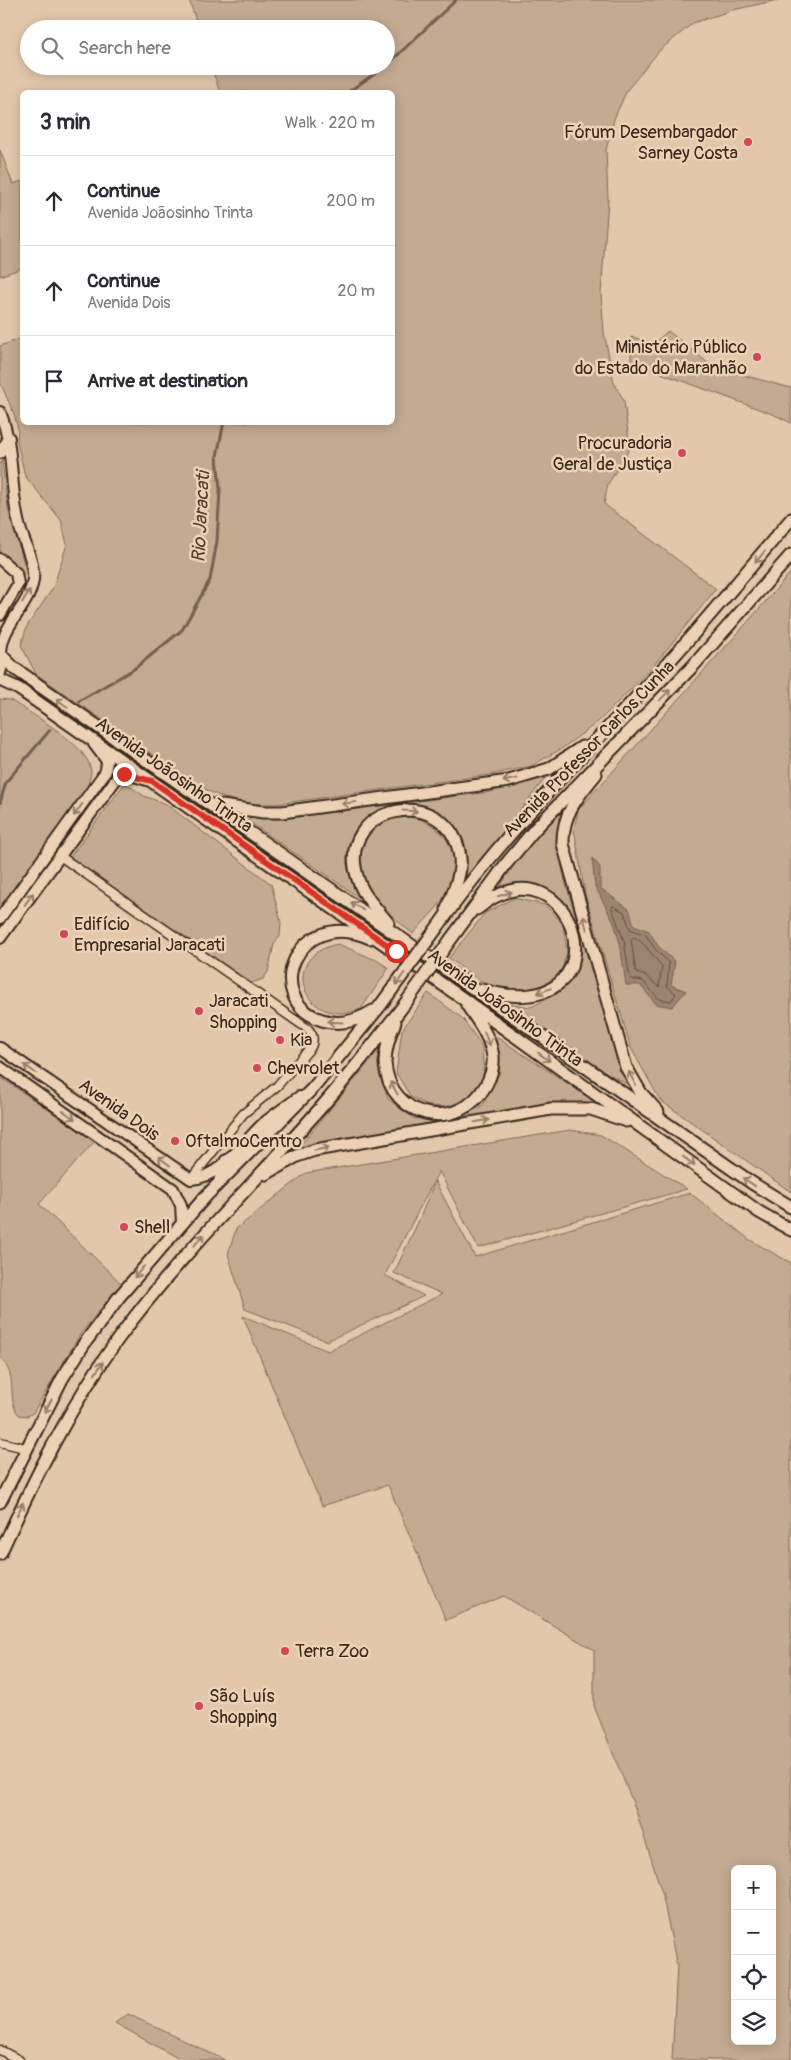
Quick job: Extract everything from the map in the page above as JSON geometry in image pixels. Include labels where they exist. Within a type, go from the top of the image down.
[{"type":"main road","points":[[0,412],[9,438],[16,512],[32,567],[33,580],[28,595],[3,633],[0,642],[3,666],[0,672]]},
{"type":"main road","points":[[0,453],[9,438]]},
{"type":"main road","name":"Avenida Professor Carlos Cunha","points":[[0,1502],[62,1379],[84,1344],[119,1297],[182,1222],[314,1087],[380,1006],[441,922],[552,786],[657,676],[791,519]]},
{"type":"main road","name":"Avenida Professor Carlos Cunha","points":[[0,1554],[54,1441],[82,1394],[118,1340],[156,1290],[324,1104],[404,1005],[506,864],[535,829],[693,666],[791,555]]},
{"type":"main road","points":[[0,559],[14,570],[18,580],[16,590],[0,615]]},
{"type":"main road","name":"Avenida Joãosinho Trinta","points":[[1,655],[8,664],[94,725],[397,934],[752,1184],[791,1207]]},
{"type":"main road","name":"Avenida Joãosinho Trinta","points":[[0,680],[19,689],[89,737],[396,951],[759,1212],[791,1230]]},
{"type":"main road","points":[[208,804],[256,811],[282,812],[509,781],[561,763],[610,725]]},
{"type":"main road","points":[[631,730],[574,800],[564,824],[563,844],[626,1067],[641,1093],[674,1129]]},
{"type":"main road","points":[[0,918],[106,770],[106,759],[89,737]]},
{"type":"main road","points":[[0,938],[119,775],[124,774],[152,781]]},
{"type":"main road","points":[[397,934],[364,892],[354,866],[356,849],[368,826],[378,817],[391,812],[406,810],[430,815],[447,827],[453,837],[461,859],[460,868],[441,922]]},
{"type":"main road","points":[[453,937],[484,903],[503,893],[514,891],[537,892],[556,901],[564,910],[573,928],[575,945],[572,962],[560,981],[550,990],[524,997],[498,994],[471,986]]},
{"type":"main road","points":[[380,1006],[361,1018],[346,1022],[332,1023],[318,1019],[302,1008],[295,996],[291,980],[292,965],[297,954],[308,942],[318,936],[333,932],[358,934],[396,951]]},
{"type":"main road","points":[[404,1005],[393,1028],[386,1052],[387,1071],[391,1084],[399,1096],[414,1109],[428,1114],[452,1113],[464,1109],[478,1098],[489,1080],[493,1063],[488,1038],[462,998]]},
{"type":"main road","name":"Avenida Dois","points":[[0,1048],[191,1179]]},
{"type":"main road","name":"Avenida Dois","points":[[0,1067],[173,1189],[182,1205],[182,1222]]},
{"type":"main road","points":[[40,1096],[50,1082]]},
{"type":"main road","points":[[191,1179],[206,1176],[226,1161],[271,1118],[314,1087]]},
{"type":"main road","points":[[248,1187],[279,1165],[316,1150],[551,1110],[591,1109],[615,1116],[650,1133]]},
{"type":"main road","points":[[220,1182],[226,1161]]},
{"type":"street","points":[[60,856],[310,1031],[313,1041],[311,1047],[277,1086],[243,1114],[191,1179]]},
{"type":"street","points":[[0,1442],[26,1448]]},
{"type":"street","points":[[0,2050],[18,2060]]},
{"type":"shaded area","points":[[189,0],[778,0],[733,10],[693,23],[660,50],[627,90],[614,119],[606,150],[608,199],[601,294],[604,332],[614,383],[624,401],[630,448],[608,484],[604,504],[716,589],[649,671],[598,722],[561,749],[531,766],[496,774],[276,804],[248,804],[224,798],[198,786],[36,674],[21,645],[27,626],[53,588],[67,544],[61,520],[25,476],[17,442],[18,429],[14,414],[0,382],[0,346],[20,339],[20,425],[395,425],[395,90],[219,90],[214,75],[395,75],[395,20],[196,20]]},
{"type":"shaded area","points":[[0,150],[13,184],[20,182],[20,269],[0,276]]},
{"type":"shaded area","points":[[668,331],[713,367],[791,388],[791,423],[775,415],[631,362],[631,337],[654,343]]},
{"type":"shaded area","points":[[2,461],[8,509],[26,570],[26,575],[23,576],[18,567],[0,552],[0,464]]},
{"type":"shaded area","points":[[791,572],[791,1192],[660,1100],[631,1048],[585,894],[574,829],[578,810]]},
{"type":"shaded area","points":[[0,699],[10,700],[45,722],[70,741],[81,751],[88,762],[91,776],[87,788],[0,907]]},
{"type":"shaded area","points":[[546,777],[467,880],[465,844],[451,822],[434,812],[415,807],[395,808],[376,815],[360,826],[350,842],[347,863],[352,881],[360,898],[248,821],[250,817],[277,819],[490,792]]},
{"type":"shaded area","points":[[125,783],[144,796],[166,804],[271,884],[281,922],[280,936],[274,944],[268,972],[263,979],[251,983],[70,857]]},
{"type":"shaded area","points":[[567,803],[561,815],[557,842],[565,881],[627,1084],[591,1064],[505,1003],[531,1007],[558,993],[576,973],[580,951],[578,930],[564,902],[536,887],[499,889],[512,865],[559,809]]},
{"type":"shaded area","points":[[409,816],[435,828],[451,847],[454,859],[451,885],[444,899],[413,934],[386,910],[368,890],[360,870],[362,847],[374,829],[384,822]]},
{"type":"shaded area","points":[[514,898],[545,905],[563,924],[567,953],[559,977],[535,990],[520,992],[498,989],[477,979],[449,958],[485,913]]},
{"type":"shaded area","points":[[338,944],[376,960],[389,968],[361,1009],[341,1013],[325,1010],[312,1001],[305,989],[303,976],[307,962],[319,951]]},
{"type":"shaded area","points":[[428,993],[462,1018],[482,1046],[484,1077],[467,1098],[447,1107],[429,1106],[411,1097],[396,1073],[402,1030]]},
{"type":"shaded area","points":[[495,1036],[610,1111],[588,1104],[389,1132],[298,1148],[383,1045],[380,1072],[388,1099],[415,1119],[465,1115],[482,1106],[500,1072]]},
{"type":"shaded area","points":[[0,1077],[95,1141],[39,1204],[122,1284],[81,1333],[33,1413],[27,1416],[19,1415],[15,1408],[9,1373],[6,1365],[0,1358]]},
{"type":"shaded area","points":[[570,1130],[601,1135],[687,1189],[478,1248],[439,1171],[385,1275],[424,1296],[327,1341],[245,1309],[228,1254],[236,1229],[306,1173]]},
{"type":"shaded area","points":[[435,1181],[475,1257],[690,1193],[750,1240],[791,1263],[791,2060],[672,2060],[677,1966],[662,1893],[635,1808],[594,1706],[594,1650],[504,1596],[446,1620],[388,1485],[322,1506],[243,1316],[328,1351],[442,1294],[394,1273]]},
{"type":"shaded area","points":[[128,2014],[225,2060],[181,2060],[115,2023]]},
{"type":"water","points":[[592,858],[600,867],[600,888],[629,909],[634,925],[649,931],[658,946],[675,962],[671,985],[686,991],[672,1007],[656,1004],[640,985],[626,985],[620,943],[614,923],[595,886]]},
{"type":"waterway","name":"Rio Jaracati","points":[[395,58],[456,0]]},
{"type":"waterway","name":"Rio Jaracati","points":[[351,90],[373,75]]},
{"type":"waterway","name":"Rio Jaracati","points":[[79,701],[134,669],[182,630],[210,580],[217,541],[220,490],[217,456],[223,425]]},
{"type":"waterway","name":"Rio Jaracati","points":[[0,803],[6,782],[50,730]]},
{"type":"place","name":"Fórum Desembargador Sarney Costa","points":[[748,142]]},
{"type":"place","name":"Ministério Público do Estado do Maranhão","points":[[757,357]]},
{"type":"place","name":"Procuradoria Geral de Justiça","points":[[682,453]]},
{"type":"place","name":"Edifício Empresarial Jaracati","points":[[64,934]]},
{"type":"place","name":"Jaracati Shopping","points":[[199,1011]]},
{"type":"place","name":"Kia","points":[[280,1040]]},
{"type":"place","name":"Chevrolet","points":[[257,1068]]},
{"type":"place","name":"OftalmoCentro","points":[[175,1141]]},
{"type":"place","name":"Shell","points":[[124,1227]]},
{"type":"place","name":"Terra Zoo","points":[[285,1651]]},
{"type":"place","name":"São Luís Shopping","points":[[199,1706]]},
{"type":"route","points":[[124,774],[152,781],[396,951]]}]
